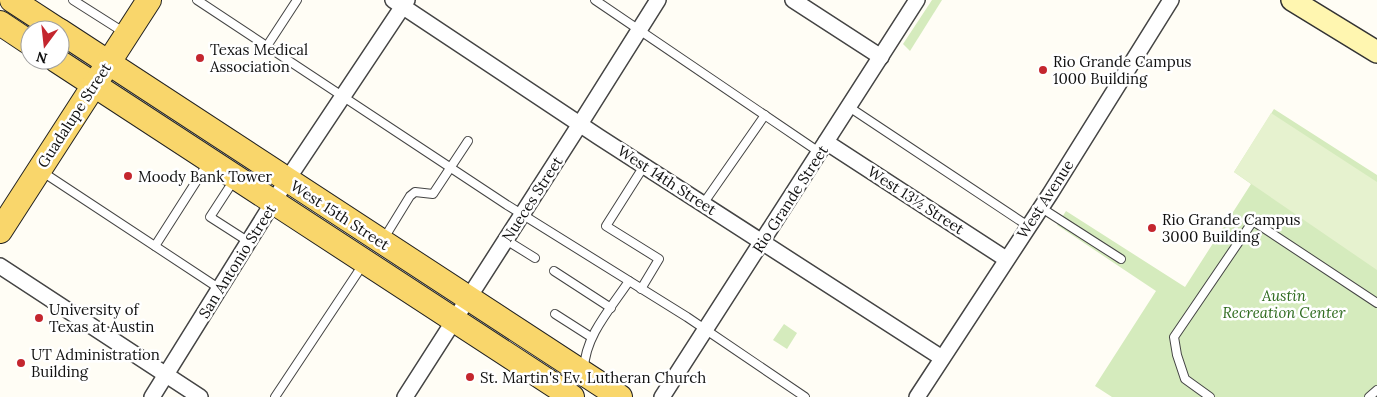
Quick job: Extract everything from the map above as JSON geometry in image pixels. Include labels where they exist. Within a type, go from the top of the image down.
[{"type":"main road","name":"West 15th Street","points":[[12,0],[35,8],[48,20]]},
{"type":"main road","name":"Guadalupe Street","points":[[0,230],[148,0]]},
{"type":"main road","points":[[1298,2],[1377,52]]},
{"type":"main road","points":[[0,23],[20,36]]},
{"type":"main road","name":"West 15th Street","points":[[70,37],[620,397]]},
{"type":"main road","name":"West 15th Street","points":[[70,69],[572,397]]},
{"type":"street","name":"Nueces Street","points":[[405,397],[658,0]]},
{"type":"street","points":[[793,0],[882,57]]},
{"type":"street","name":"Rio Grande Street","points":[[662,397],[917,0]]},
{"type":"street","name":"West Avenue","points":[[917,397],[1040,208],[1171,0]]},
{"type":"street","name":"San Antonio Street","points":[[152,397],[287,180],[401,2]]},
{"type":"street","name":"West 14th Street","points":[[401,2],[580,124],[942,358]]},
{"type":"street","name":"West 13½ Street","points":[[823,147],[1006,259]]},
{"type":"street","points":[[0,266],[200,397]]},
{"type":"lane","points":[[73,0],[126,34]]},
{"type":"lane","points":[[197,0],[450,168],[705,330],[805,397]]},
{"type":"lane","points":[[267,46],[297,0]]},
{"type":"lane","points":[[596,0],[765,115],[823,147]]},
{"type":"lane","points":[[849,107],[1028,226]]},
{"type":"lane","points":[[703,204],[765,115]]},
{"type":"lane","points":[[382,242],[410,196],[415,192],[432,194],[468,141]]},
{"type":"lane","points":[[155,246],[210,160]]},
{"type":"lane","points":[[641,289],[659,259],[606,226],[644,166]]},
{"type":"lane","points":[[39,170],[220,289]]},
{"type":"lane","points":[[236,176],[210,218],[249,242]]},
{"type":"lane","points":[[1040,208],[1121,259]]},
{"type":"lane","points":[[1210,397],[1185,379],[1177,355],[1174,337],[1253,221],[1377,303]]},
{"type":"lane","points":[[506,240],[535,258]]},
{"type":"lane","points":[[275,397],[365,261]]},
{"type":"lane","points":[[554,271],[611,308]]},
{"type":"lane","points":[[584,374],[586,351],[591,337],[629,281]]},
{"type":"lane","points":[[555,314],[591,337]]},
{"type":"lane","points":[[1369,397],[1377,390]]},
{"type":"green space","points":[[932,0],[942,0],[910,51],[903,44]]},
{"type":"green space","name":"Austin Recreation Center","points":[[1274,109],[1377,175],[1377,397],[1112,397],[1095,386],[1156,291],[1057,225],[1066,211],[1185,287],[1251,184],[1234,172]]},
{"type":"green space","points":[[1271,113],[1377,182],[1377,270],[1234,172]]},
{"type":"green space","points":[[784,324],[797,333],[787,349],[773,340]]},
{"type":"place","name":"Texas Medical Association","points":[[200,58]]},
{"type":"place","name":"Rio Grande Campus 1000 Building","points":[[1043,70]]},
{"type":"place","name":"Moody Bank Tower","points":[[128,176]]},
{"type":"place","name":"Rio Grande Campus 3000 Building","points":[[1152,228]]},
{"type":"place","name":"University of Texas at Austin","points":[[39,318]]},
{"type":"place","name":"UT Administration Building","points":[[21,363]]},
{"type":"place","name":"St. Martin's Ev. Lutheran Church","points":[[470,377]]}]
